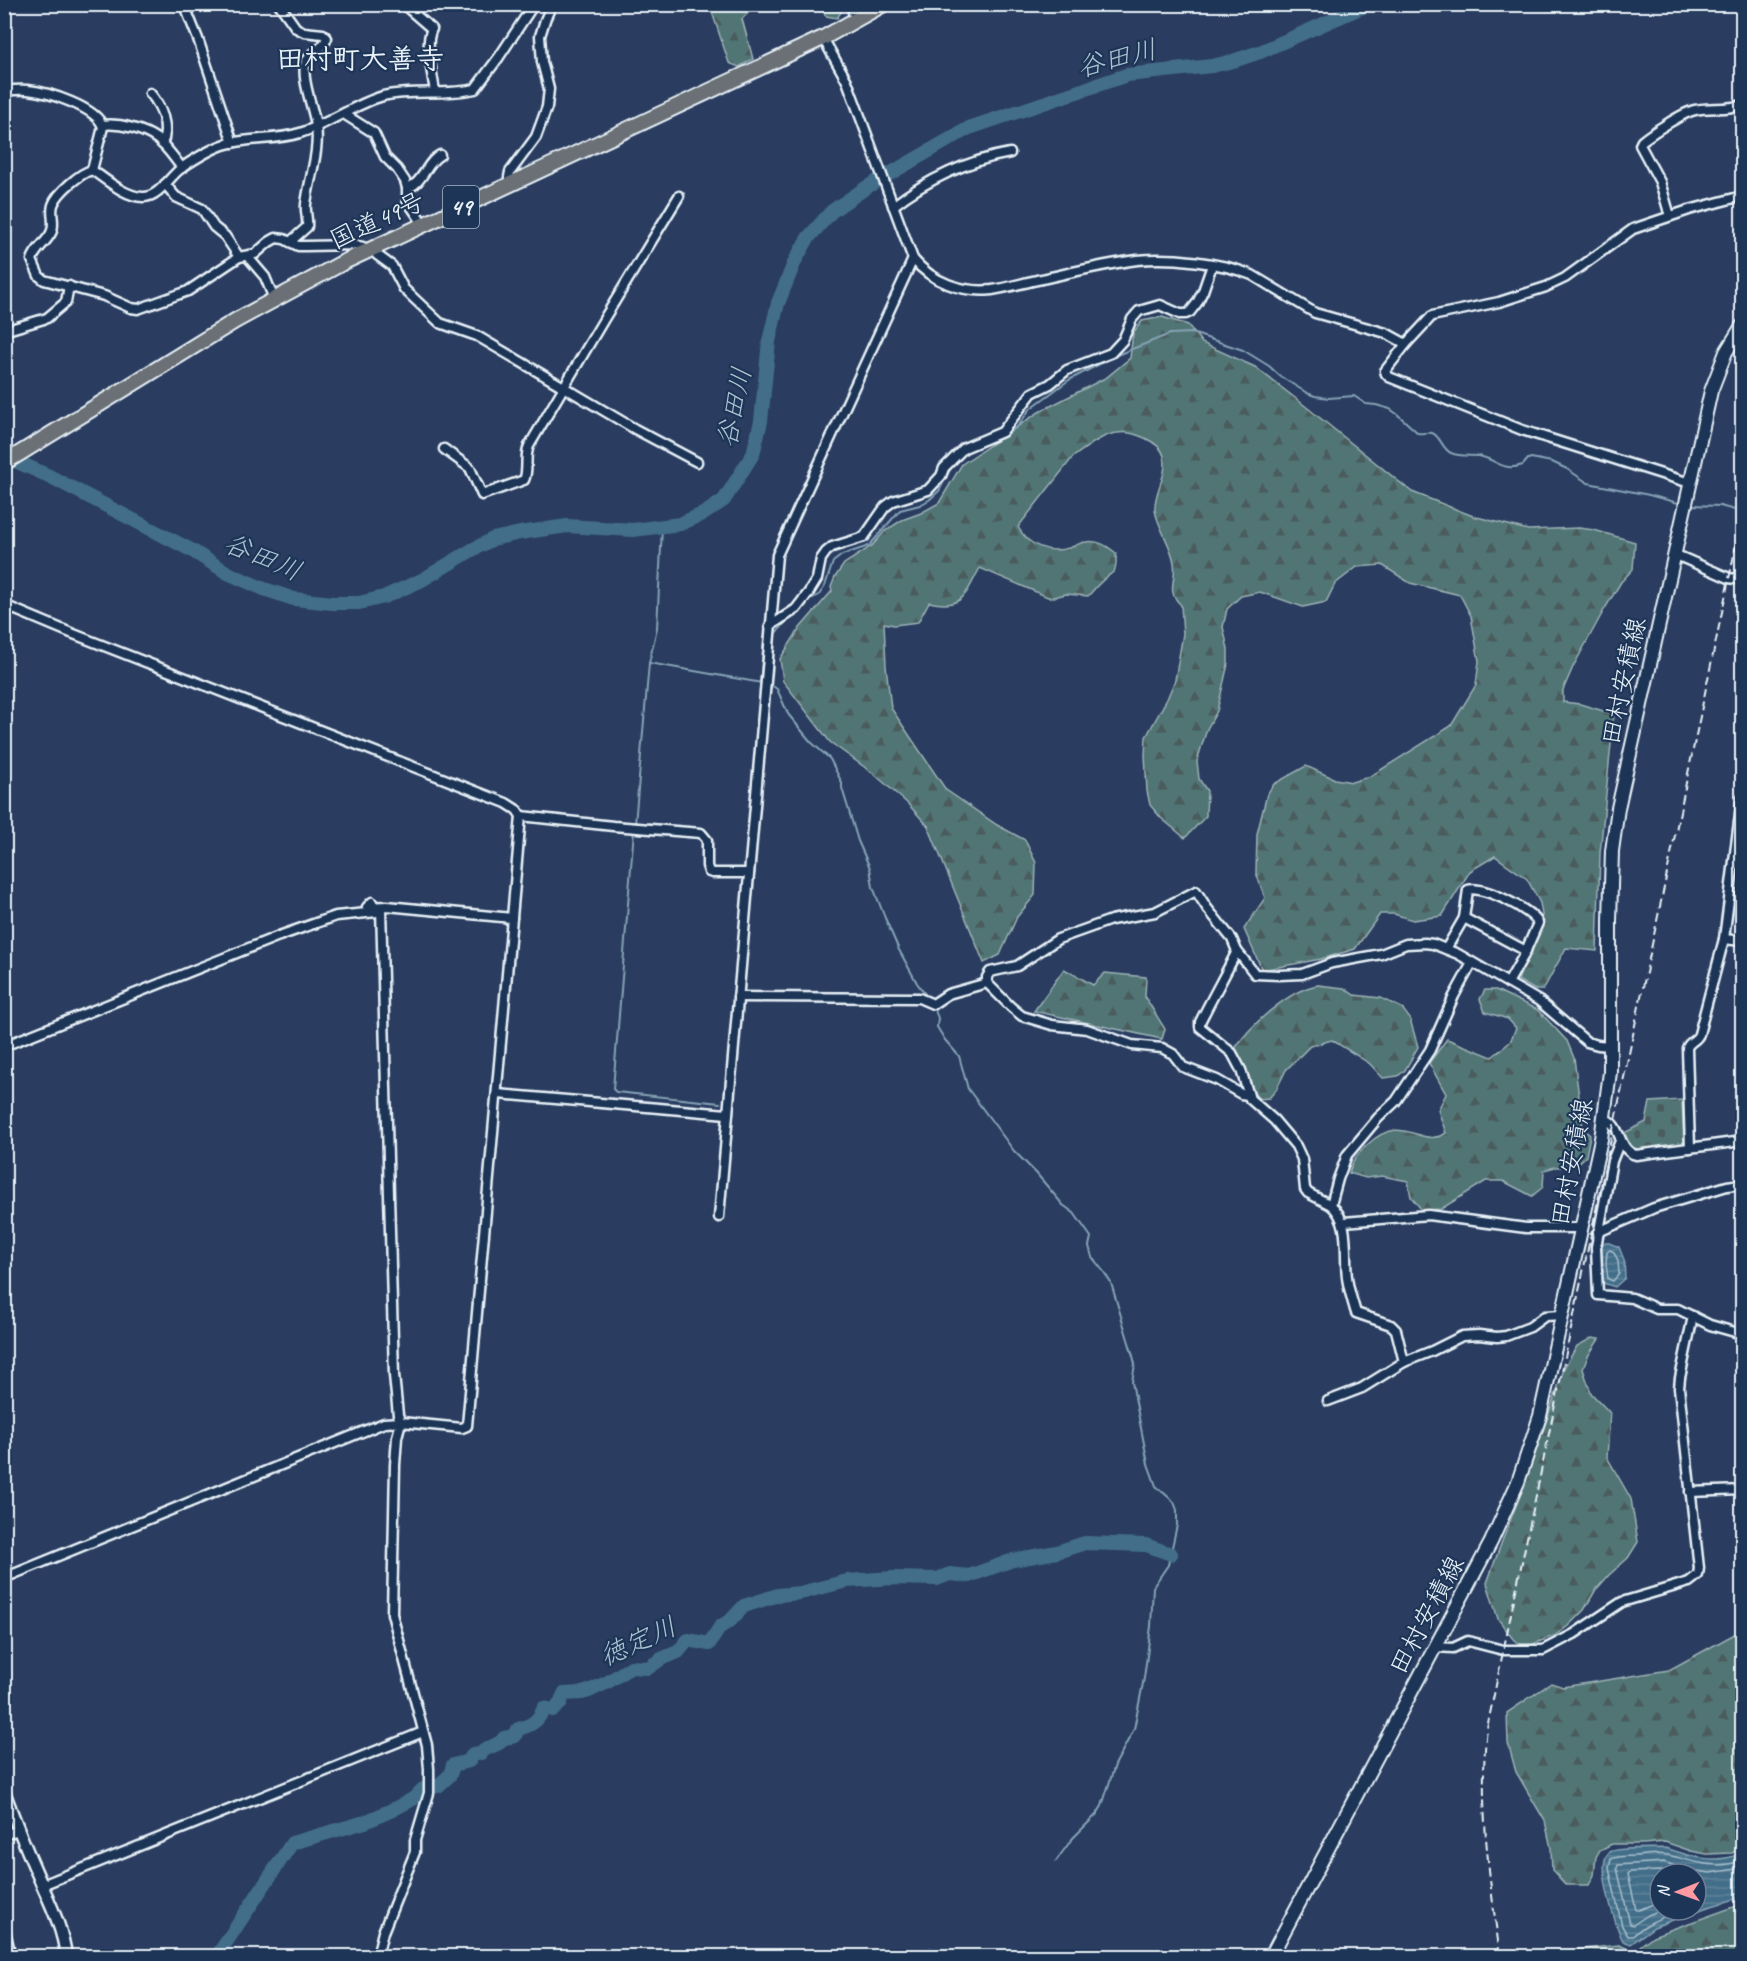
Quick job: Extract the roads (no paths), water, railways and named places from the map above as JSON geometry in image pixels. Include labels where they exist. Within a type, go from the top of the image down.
[{"type":"highway","name":"国道49号","points":[[4,463],[274,299],[370,250],[823,38],[884,4]]},
{"type":"main road","name":"田村安積線","points":[[1270,1956],[1491,1542],[1518,1482],[1540,1416],[1604,1119],[1610,1072],[1612,851],[1618,808],[1711,391],[1726,352],[1743,326]]},
{"type":"street","points":[[184,4],[233,143]]},
{"type":"street","points":[[279,4],[296,28],[304,32],[322,34],[327,38],[320,50],[305,64],[308,96],[316,127],[315,150],[306,205],[307,226],[290,242]]},
{"type":"street","points":[[403,4],[432,29],[429,38],[435,92]]},
{"type":"street","points":[[92,170],[117,188],[141,198],[154,194],[182,168],[220,146],[283,138],[316,127],[383,96],[475,89],[534,4]]},
{"type":"street","points":[[510,185],[510,172],[536,137],[547,107],[549,89],[542,62],[540,36],[552,4]]},
{"type":"street","points":[[854,4],[853,12],[856,20]]},
{"type":"street","points":[[823,38],[847,81],[913,259],[929,275],[943,282],[966,288],[993,290],[1137,260],[1170,260],[1212,265],[1252,275],[1315,313],[1386,333],[1406,345]]},
{"type":"street","points":[[4,91],[32,90],[68,101],[92,112],[103,124],[123,125],[150,135],[162,144],[182,168]]},
{"type":"street","points":[[150,93],[159,104],[164,124],[165,134],[162,144]]},
{"type":"street","points":[[1670,216],[1660,183],[1640,145],[1642,141],[1679,116],[1691,111],[1743,105]]},
{"type":"street","points":[[344,114],[374,133],[385,157],[397,169],[407,188],[407,200],[424,225]]},
{"type":"street","points":[[92,170],[103,124]]},
{"type":"street","points":[[892,205],[907,194],[947,174],[989,157],[1010,153]]},
{"type":"street","points":[[407,188],[417,183],[431,161],[440,154]]},
{"type":"street","points":[[92,170],[87,171],[70,184],[56,199],[53,207],[52,231],[32,259],[40,278],[110,298],[130,308],[138,309],[188,291],[243,256],[255,254],[276,238],[284,238],[298,246],[359,245],[392,266],[404,289],[435,320],[443,325],[477,336],[635,429],[697,462]]},
{"type":"street","points":[[165,184],[176,197],[202,209],[214,226],[265,277],[274,299]]},
{"type":"street","points":[[444,449],[470,468],[482,495],[522,482],[526,473],[527,450],[679,196]]},
{"type":"street","points":[[1690,483],[1522,430],[1389,377],[1386,369],[1432,316],[1499,302],[1546,287],[1565,278],[1633,229],[1670,216],[1743,196]]},
{"type":"street","points":[[719,1217],[775,570],[779,551],[913,259]]},
{"type":"street","points":[[771,626],[796,609],[817,579],[821,559],[832,547],[864,537],[885,507],[893,501],[928,490],[944,468],[964,448],[1002,432],[1032,393],[1050,384],[1067,370],[1111,352],[1123,340],[1132,319],[1139,311],[1160,305],[1180,314],[1190,312],[1203,291],[1212,265]]},
{"type":"street","points":[[5,330],[47,318],[66,302],[69,286]]},
{"type":"street","points":[[1674,554],[1729,578],[1743,580]]},
{"type":"street","points":[[4,605],[506,803],[517,810],[521,816],[498,1094],[466,1427],[401,1422],[384,1424],[4,1578]]},
{"type":"street","points":[[1690,1148],[1686,1050],[1688,1045],[1698,1037],[1724,939],[1743,798]]},
{"type":"street","points":[[521,816],[701,833],[707,840],[709,872],[749,873]]},
{"type":"street","points":[[1446,949],[1464,918],[1468,890],[1474,888],[1497,895],[1536,919],[1537,927],[1508,983]]},
{"type":"street","points":[[1248,1095],[1240,1094],[1217,1080],[1191,1072],[1183,1067],[1173,1054],[1162,1048],[1132,1045],[1087,1029],[1052,1024],[1022,1016],[987,983],[987,977],[990,972],[1017,966],[1058,939],[1111,920],[1155,912],[1197,891],[1255,974],[1302,974],[1332,963],[1381,954],[1411,943],[1433,944],[1539,1001],[1587,1042],[1598,1046],[1610,1046]]},
{"type":"street","points":[[372,902],[366,907],[379,910]]},
{"type":"street","points":[[4,1046],[279,936],[336,916],[379,910],[387,906],[512,918]]},
{"type":"street","points":[[377,1956],[383,1932],[415,1852],[415,1840],[428,1799],[429,1769],[427,1745],[392,1614],[395,1465],[397,1437],[401,1422],[398,1415],[394,1375],[379,910]]},
{"type":"street","points":[[1464,918],[1526,951]]},
{"type":"street","points":[[1724,939],[1743,940]]},
{"type":"street","points":[[1237,951],[1213,994],[1200,1026],[1232,1053],[1241,1070],[1248,1095],[1296,1146],[1302,1159],[1305,1189],[1308,1193],[1337,1209],[1344,1222],[1347,1278],[1356,1313],[1391,1325],[1396,1330],[1404,1362]]},
{"type":"street","points":[[1332,1205],[1347,1155],[1378,1118],[1396,1101],[1430,1050],[1454,996],[1472,963]]},
{"type":"street","points":[[738,998],[919,998],[931,1005],[953,992],[987,983]]},
{"type":"street","points":[[498,1094],[727,1114]]},
{"type":"street","points":[[1604,1119],[1609,1120],[1617,1129],[1620,1141],[1627,1151],[1636,1155],[1743,1141]]},
{"type":"street","points":[[1620,1141],[1612,1161],[1598,1232],[1596,1247],[1598,1295],[1632,1298],[1658,1309],[1678,1309],[1710,1325],[1743,1334]]},
{"type":"street","points":[[1598,1232],[1654,1208],[1727,1186],[1743,1184]]},
{"type":"street","points":[[1344,1222],[1428,1215],[1526,1228],[1581,1228]]},
{"type":"street","points":[[1328,1401],[1362,1388],[1404,1362],[1462,1336],[1506,1336],[1530,1327],[1545,1316],[1562,1315]]},
{"type":"street","points":[[1434,1647],[1453,1648],[1468,1641],[1503,1650],[1543,1650],[1574,1634],[1622,1602],[1689,1582],[1698,1575],[1679,1389],[1693,1316]]},
{"type":"street","points":[[1690,1492],[1743,1490]]},
{"type":"street","points":[[42,1885],[423,1732]]},
{"type":"street","points":[[4,1791],[65,1942],[66,1956]]},
{"type":"street","points":[[4,1835],[18,1830]]},
{"type":"street","points":[[4,1926],[11,1956]]},
{"type":"street","points":[[925,1956],[930,1954],[931,1956]]},
{"type":"water","points":[[1603,1243],[1619,1247],[1624,1260],[1625,1278],[1615,1287],[1603,1283],[1600,1255]]},
{"type":"water","points":[[1666,1848],[1694,1857],[1714,1859],[1733,1857],[1742,1853],[1742,1897],[1708,1907],[1708,1862],[1648,1862],[1648,1922],[1667,1922],[1654,1927],[1631,1944],[1623,1941],[1608,1895],[1604,1867],[1610,1852]]},
{"type":"waterway","name":"谷田川","points":[[4,456],[49,476],[191,550],[228,573],[294,599],[333,603],[359,603],[384,597],[422,580],[493,539],[567,526],[633,530],[680,524],[705,513],[724,500],[753,454],[761,421],[769,341],[778,303],[795,261],[808,238],[832,211],[867,187],[969,128],[1127,75],[1212,66],[1233,61],[1260,52],[1369,4]]},
{"type":"waterway","points":[[973,448],[1002,438],[1017,427],[1031,408],[1069,380],[1117,355],[1170,334],[1192,333],[1243,350],[1307,393],[1329,398],[1354,396],[1366,404],[1390,409],[1418,433],[1435,434],[1445,448],[1454,454],[1479,456],[1510,467],[1523,465],[1531,458],[1552,462],[1588,483],[1682,504]]},
{"type":"waterway","points":[[806,601],[819,595],[825,586],[833,562],[842,555],[869,546],[900,510],[920,505],[939,491],[953,464]]},
{"type":"waterway","points":[[1691,505],[1720,506],[1742,512]]},
{"type":"waterway","points":[[635,824],[649,663],[657,628],[662,527]]},
{"type":"waterway","points":[[773,635],[789,618]]},
{"type":"waterway","points":[[760,683],[764,638],[767,636]]},
{"type":"waterway","points":[[649,663],[762,683]]},
{"type":"waterway","points":[[768,683],[777,689],[788,714],[811,742],[830,759],[842,783],[858,841],[870,868],[873,887],[885,918],[899,950],[928,998]]},
{"type":"waterway","points":[[634,830],[613,1089],[616,1092],[720,1103]]},
{"type":"waterway","points":[[934,1008],[938,1018],[937,1027],[959,1056],[968,1089],[1014,1151],[1063,1205],[1074,1213],[1091,1237],[1089,1246],[1092,1257],[1111,1283],[1133,1356],[1135,1364],[1132,1382],[1148,1464],[1156,1486],[1174,1502],[1177,1510],[1177,1525],[1168,1565],[1153,1587],[1151,1626],[1134,1729],[1115,1765],[1102,1806],[1072,1839],[1056,1861]]},
{"type":"waterway","name":"徳定川","points":[[217,1956],[292,1843],[365,1822],[413,1799],[423,1789],[438,1786],[450,1775],[453,1765],[469,1761],[473,1754],[481,1753],[500,1743],[504,1738],[515,1736],[518,1729],[537,1719],[544,1708],[553,1710],[560,1704],[564,1694],[589,1691],[631,1667],[648,1668],[661,1659],[678,1652],[688,1640],[709,1644],[720,1627],[731,1620],[744,1606],[778,1595],[800,1593],[847,1581],[893,1578],[937,1579],[950,1574],[969,1576],[1013,1560],[1057,1552],[1085,1543],[1146,1545],[1171,1554]]},
{"type":"railway","points":[[1500,1956],[1489,1871],[1485,1814],[1487,1728],[1742,517]]},
{"type":"district","name":"田村町大善寺","points":[[360,58]]}]
